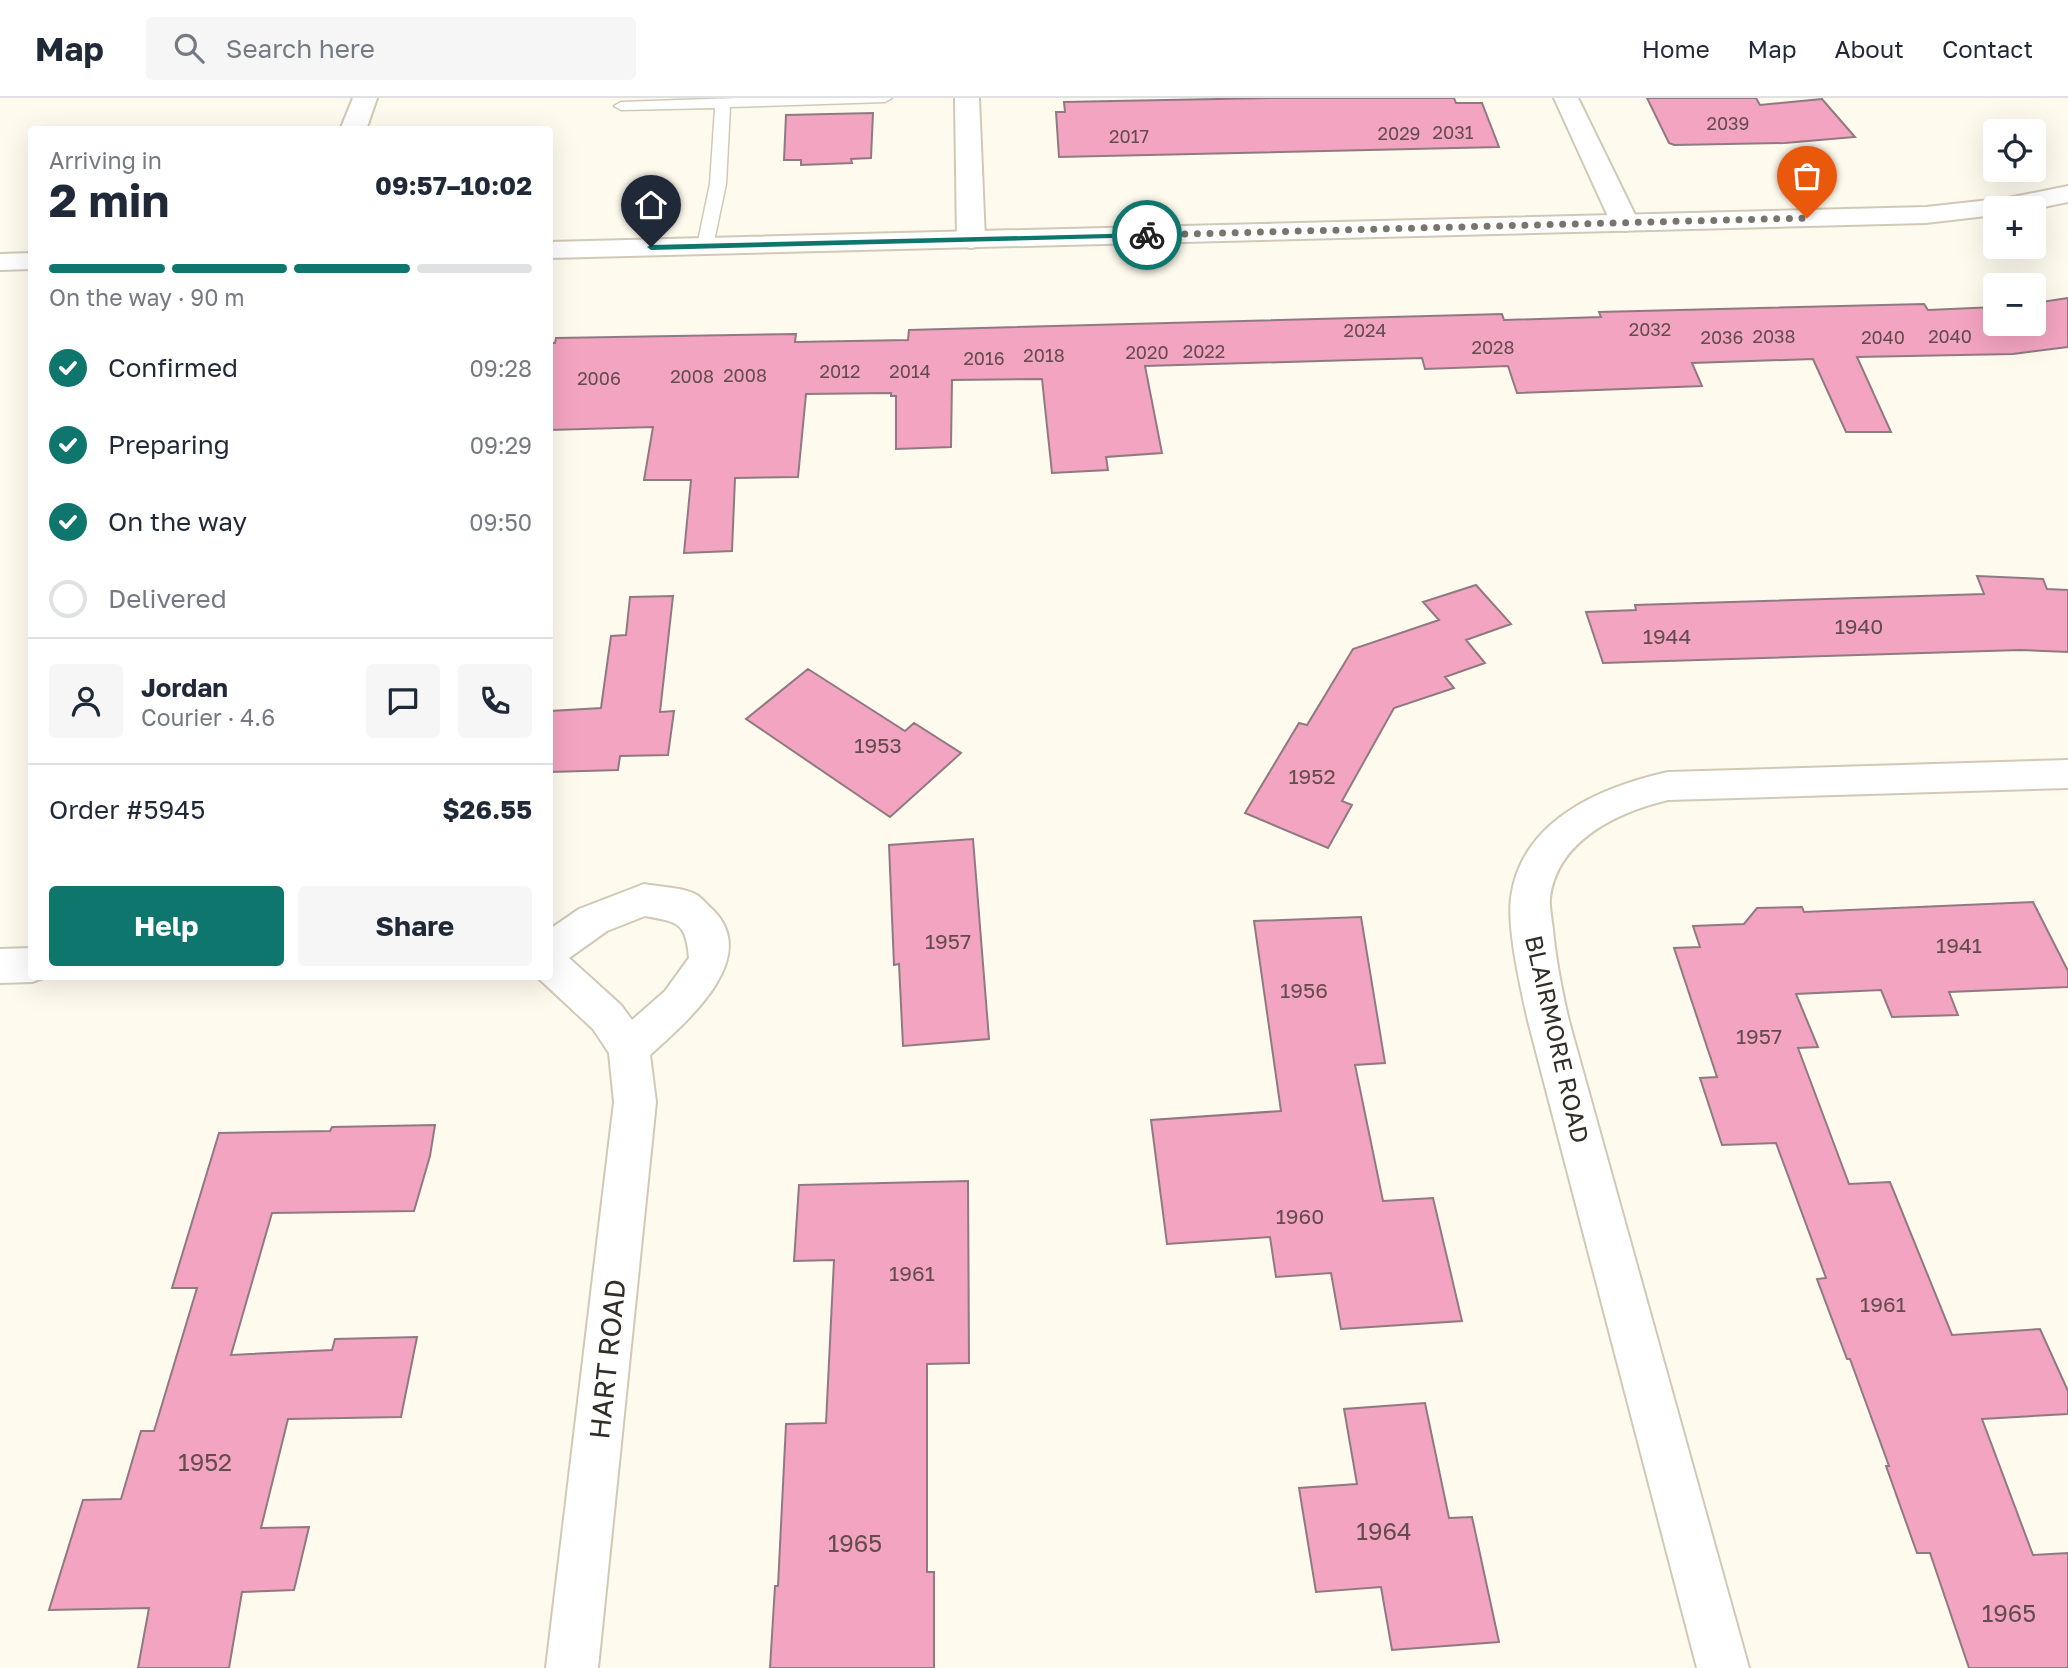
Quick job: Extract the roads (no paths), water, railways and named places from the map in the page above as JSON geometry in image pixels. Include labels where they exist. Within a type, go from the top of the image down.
[{"type":"street","points":[[354,126],[365,98]]},
{"type":"street","points":[[967,98],[971,240]]},
{"type":"street","points":[[1566,98],[1625,223]]},
{"type":"street","points":[[553,250],[1926,215],[2008,206],[2068,194]]},
{"type":"street","points":[[0,262],[28,261]]},
{"type":"street","name":"BLAIRMORE ROAD","points":[[1723,1668],[1556,1052],[1535,960],[1530,897],[1538,872],[1550,852],[1577,821],[1634,792],[1668,786],[2068,774]]},
{"type":"street","points":[[553,948],[593,920],[645,900],[684,907],[706,929],[709,961],[679,1003],[629,1049]]},
{"type":"street","points":[[0,966],[28,965]]},
{"type":"street","name":"HART ROAD","points":[[553,968],[607,1017],[629,1049],[635,1102],[572,1668]]},
{"type":"lane","points":[[621,106],[885,98]]},
{"type":"lane","points":[[705,246],[718,184],[723,105]]}]
